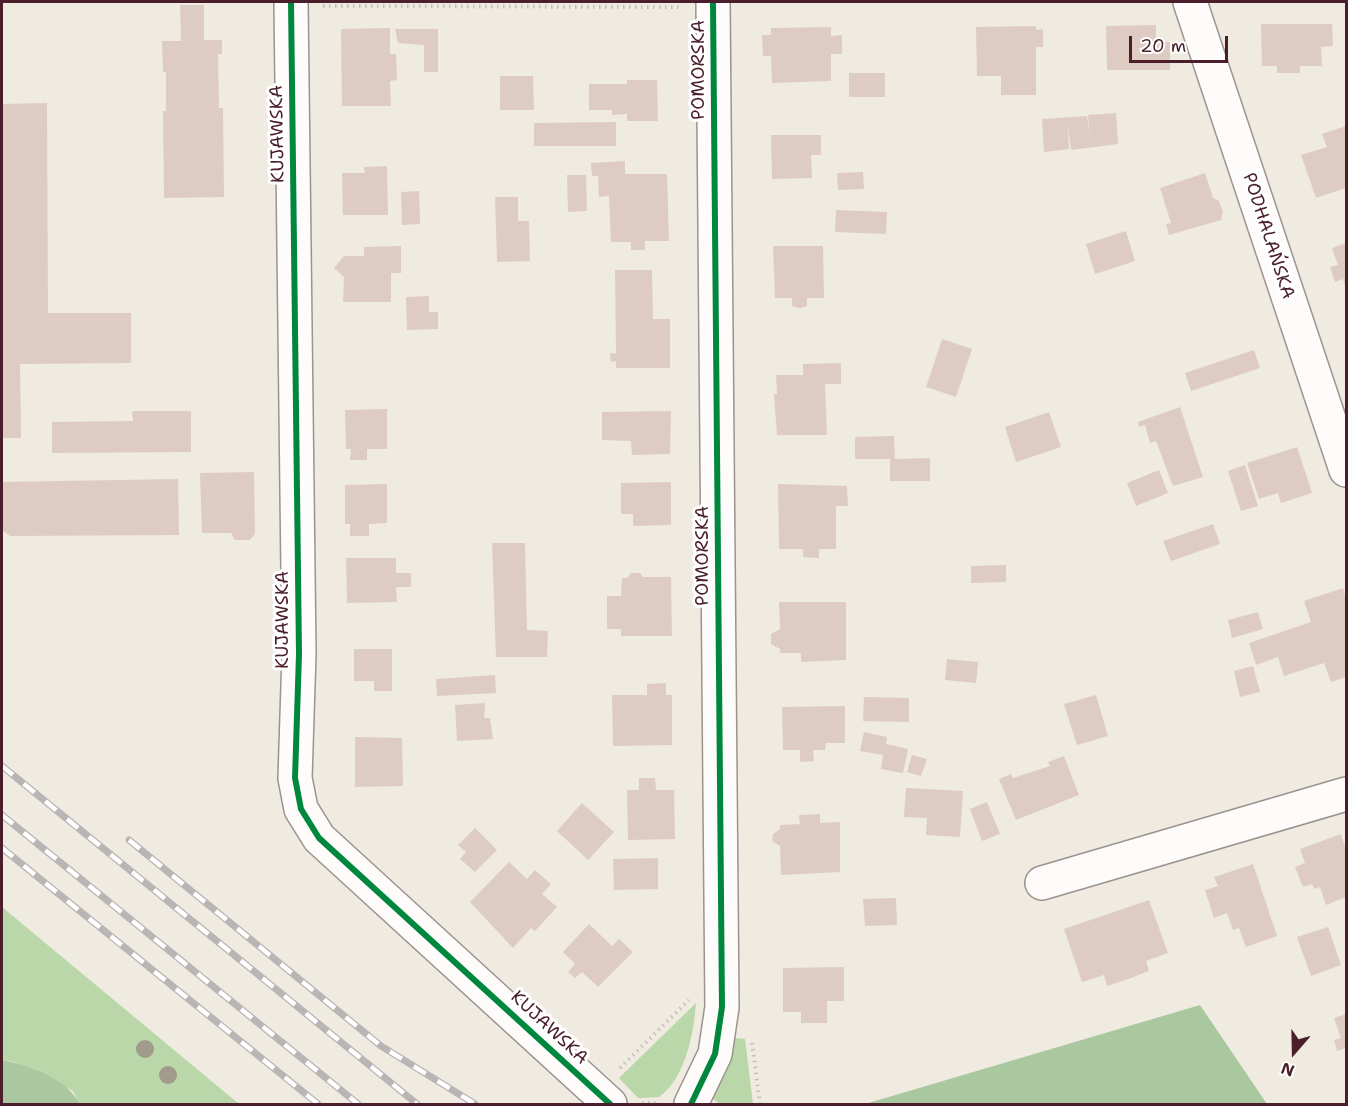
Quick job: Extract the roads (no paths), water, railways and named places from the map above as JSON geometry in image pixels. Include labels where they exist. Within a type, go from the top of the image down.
[{"type":"street","name":"PODHALAŃSKA","points":[[1190,2],[1347,470]]},
{"type":"street","name":"POMORSKA","points":[[691,1104],[715,1054],[722,1007],[700,5]]},
{"type":"street","name":"KUJAWSKA","points":[[304,6],[299,654],[295,778],[301,809],[319,838],[622,1102]]},
{"type":"street","points":[[1042,883],[1347,794]]},
{"type":"railway","points":[[2,766],[417,1104]]},
{"type":"railway","points":[[2,815],[358,1104]]},
{"type":"railway","points":[[129,840],[381,1046],[475,1104]]},
{"type":"railway","points":[[2,848],[318,1104]]}]
